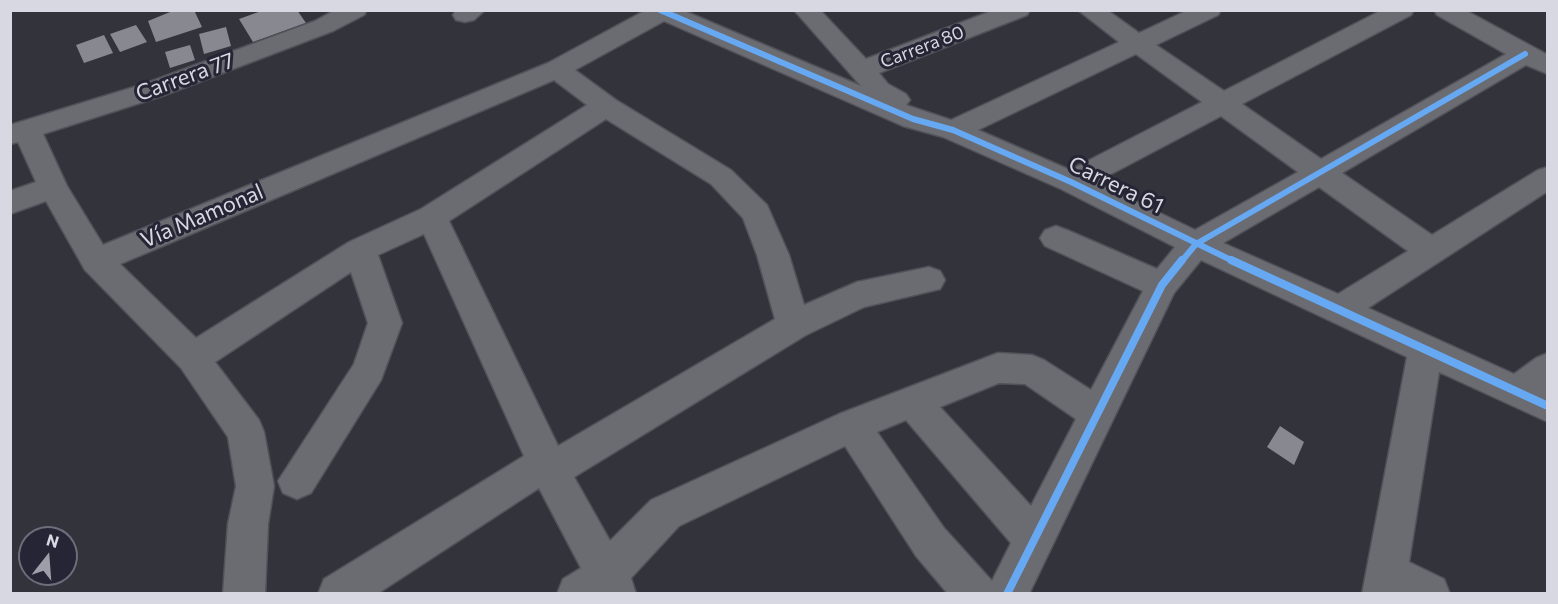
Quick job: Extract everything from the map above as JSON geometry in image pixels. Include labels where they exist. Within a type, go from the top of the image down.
[{"type":"street","name":"Carrera 77","points":[[19,133],[153,90],[324,26],[355,10]]},
{"type":"street","points":[[806,10],[879,90],[953,130],[1209,10]]},
{"type":"street","name":"Carrera 80","points":[[860,71],[1018,10]]},
{"type":"street","points":[[1090,10],[1220,105],[1431,251]]},
{"type":"street","points":[[1071,182],[1402,10]]},
{"type":"street","points":[[1446,10],[1536,60]]},
{"type":"street","name":"Vía Mamonal","points":[[96,261],[557,69],[662,11]]},
{"type":"street","name":"Carrera 61","points":[[662,11],[913,118],[953,130],[1071,182],[1196,244],[1533,399]]},
{"type":"street","points":[[1007,594],[1162,285],[1196,244],[1318,172],[1536,60]]},
{"type":"street","points":[[557,69],[606,106],[722,177],[756,213],[773,255],[794,325]]},
{"type":"street","points":[[193,358],[360,250],[432,217],[606,106]]},
{"type":"street","points":[[19,133],[96,261],[193,358],[246,432],[255,486],[248,524],[244,594]]},
{"type":"street","points":[[1341,309],[1548,177]]},
{"type":"street","points":[[10,203],[53,187]]},
{"type":"street","points":[[432,217],[548,467],[600,588],[665,513],[852,425],[998,368],[1032,370],[1098,414]]},
{"type":"street","points":[[1056,238],[1162,285]]},
{"type":"street","points":[[297,481],[369,370],[385,323],[360,250]]},
{"type":"street","points":[[339,594],[548,467],[794,325],[857,295],[929,280]]},
{"type":"street","points":[[1425,350],[1385,583],[1429,594]]},
{"type":"street","points":[[1533,399],[1548,368]]},
{"type":"street","points":[[912,401],[1034,539]]},
{"type":"street","points":[[852,425],[930,542],[976,594]]},
{"type":"building","points":[[175,10],[194,10],[202,27],[156,42],[148,21]]},
{"type":"building","points":[[264,10],[297,10],[306,23],[253,42],[239,19]]},
{"type":"building","points":[[136,25],[147,42],[120,52],[110,34]]},
{"type":"building","points":[[226,27],[231,46],[204,54],[199,34]]},
{"type":"building","points":[[104,35],[113,53],[84,63],[76,45]]},
{"type":"building","points":[[190,45],[195,60],[170,68],[165,52]]},
{"type":"building","points":[[1280,426],[1304,442],[1294,465],[1267,447]]},
{"type":"cycle path","points":[[660,10],[913,119],[953,130],[1071,182],[1196,244],[1548,406]]},
{"type":"cycle path","points":[[1007,594],[1162,285],[1196,244],[1525,54]]}]
